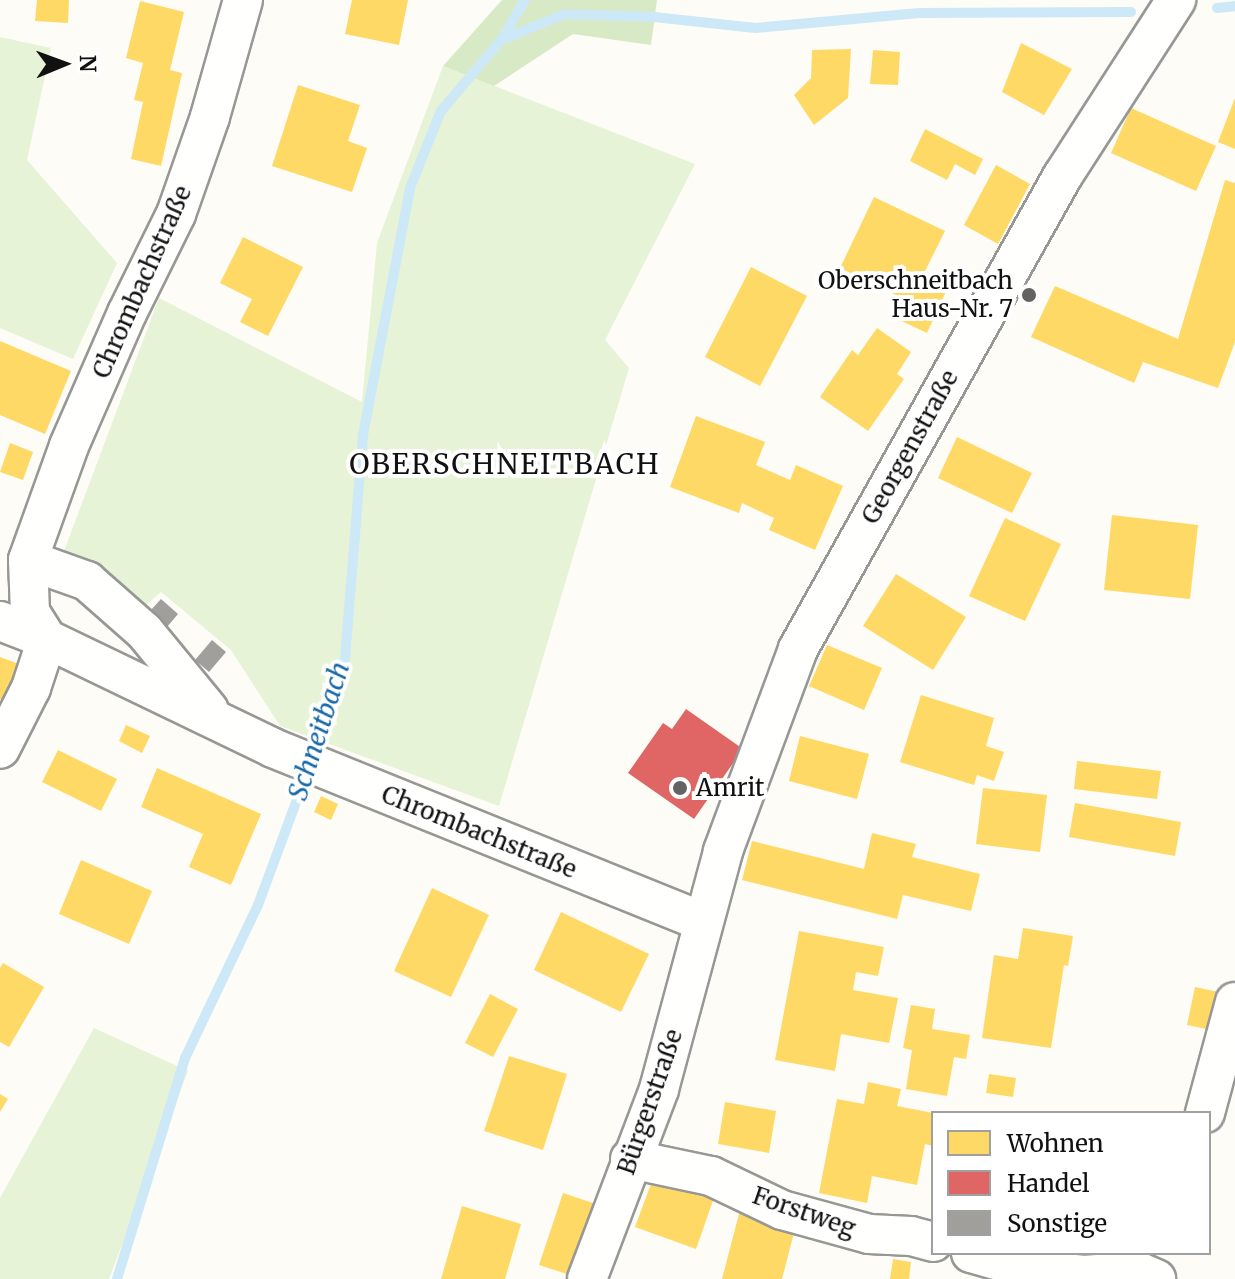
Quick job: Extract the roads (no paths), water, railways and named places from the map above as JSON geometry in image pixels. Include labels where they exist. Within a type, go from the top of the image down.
[{"type":"street","name":"Chrombachstraße","points":[[243,0],[210,117],[176,214],[127,313],[69,446],[28,560],[30,612],[47,639],[273,748],[701,921]]},
{"type":"street","name":"Georgenstraße","points":[[701,921],[727,839],[798,649],[1062,177],[1176,0]]},
{"type":"street","name":"Chrombachstraße","points":[[28,560],[87,581],[144,631],[216,718]]},
{"type":"street","points":[[0,621],[47,639],[31,688],[0,749]]},
{"type":"street","name":"Bürgerstraße","points":[[587,1279],[659,1089],[677,1030],[701,921]]},
{"type":"street","points":[[1206,1111],[1235,1002]]},
{"type":"street","name":"Forstweg","points":[[630,1159],[711,1176],[782,1210],[869,1234],[911,1236],[931,1241]]},
{"type":"street","points":[[978,1255],[1027,1269],[1084,1275],[1147,1268]]},
{"type":"waterway","name":"Schneitbach","points":[[501,40],[525,0]]},
{"type":"waterway","name":"Schneitbach","points":[[1217,8],[1235,6]]},
{"type":"waterway","name":"Schneitbach","points":[[314,755],[344,671],[363,435],[410,188],[441,111],[501,40],[565,14],[654,17],[755,28],[919,13],[1131,12]]},
{"type":"waterway","name":"Schneitbach","points":[[117,1279],[185,1058],[258,905],[308,770]]},
{"type":"place","name":"Oberschneitbach Haus-Nr. 7","points":[[1029,295]]},
{"type":"place","name":"Amrit","points":[[680,788]]},
{"type":"district","name":"OBERSCHNEITBACH","points":[[505,464]]}]
